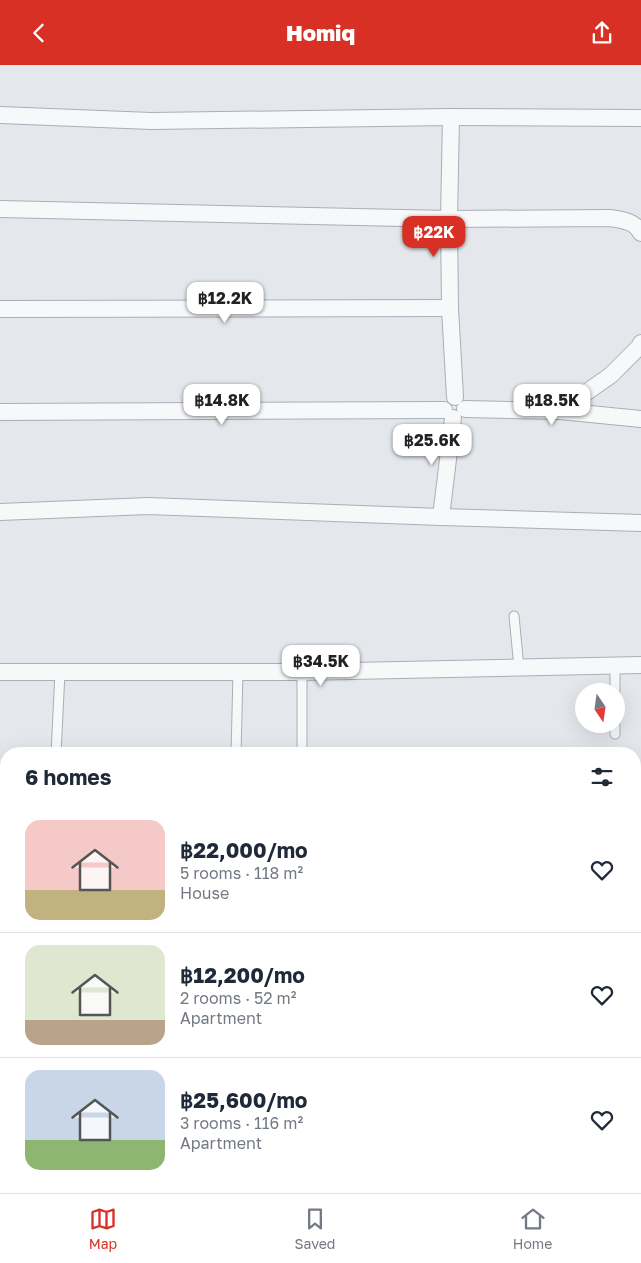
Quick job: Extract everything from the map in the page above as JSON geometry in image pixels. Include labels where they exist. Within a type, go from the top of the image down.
[{"type":"street","points":[[0,115],[151,121],[452,117],[640,118]]},
{"type":"street","points":[[441,517],[454,409],[449,219],[452,117]]},
{"type":"street","points":[[0,209],[449,219],[610,218],[630,222],[641,233]]},
{"type":"street","points":[[0,309],[450,308]]},
{"type":"street","points":[[560,411],[611,375],[641,343]]},
{"type":"street","points":[[0,411],[454,409],[560,411],[641,419]]},
{"type":"street","points":[[0,511],[148,506],[640,523]]},
{"type":"street","points":[[0,672],[302,672],[641,665]]},
{"type":"lane","points":[[514,616],[518,668]]},
{"type":"lane","points":[[614,666],[615,683]]},
{"type":"lane","points":[[56,747],[60,672]]},
{"type":"lane","points":[[236,747],[238,672]]},
{"type":"lane","points":[[302,672],[302,747]]}]
